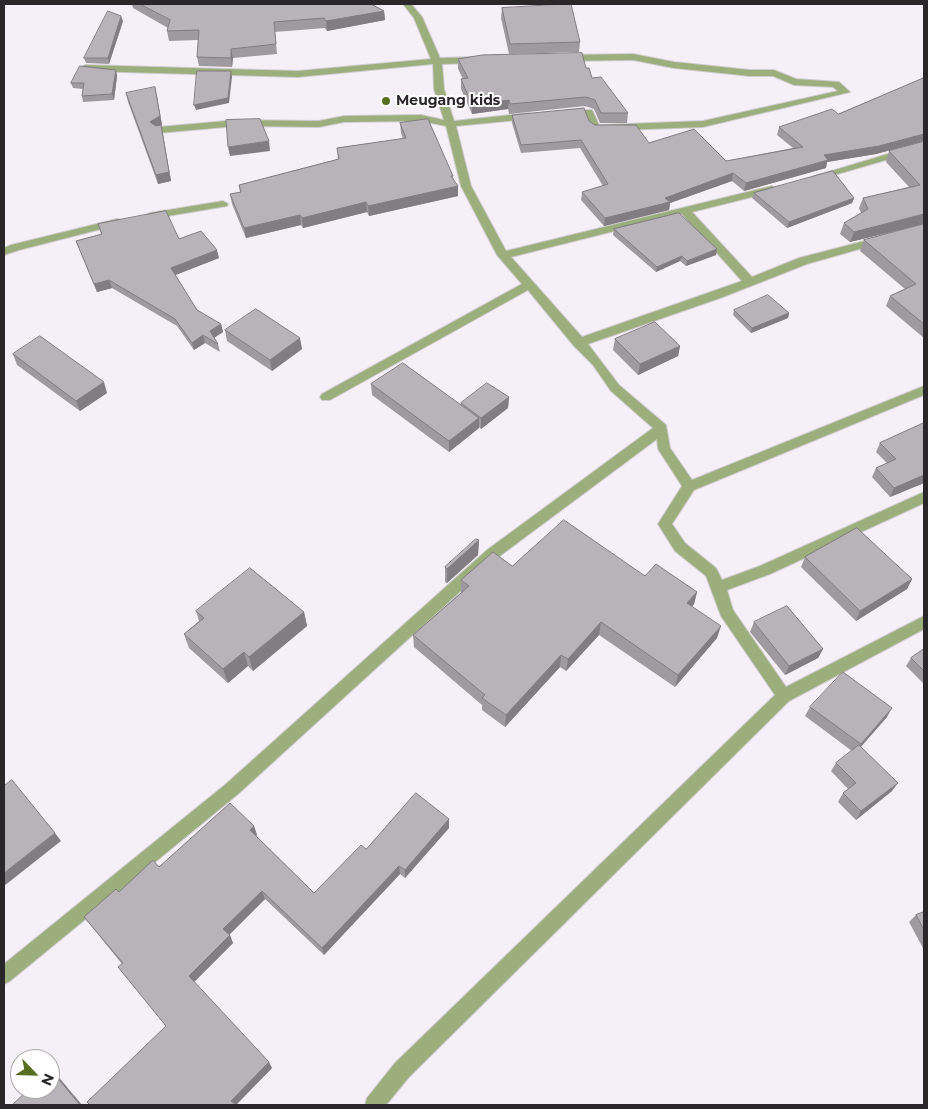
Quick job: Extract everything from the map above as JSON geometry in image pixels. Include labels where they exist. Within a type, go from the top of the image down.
[{"type":"street","points":[[407,4],[418,17],[438,61],[439,89],[458,146],[466,186],[503,255],[615,388],[662,428],[664,449],[689,486]]},
{"type":"street","points":[[552,59],[633,57],[674,65],[774,73],[794,82],[836,84],[845,92],[751,114],[686,125],[595,128],[587,111],[556,114]]},
{"type":"street","points":[[85,68],[298,74],[438,61],[485,60]]},
{"type":"street","points":[[159,130],[237,123],[319,124],[344,118],[421,118],[450,124],[537,116]]},
{"type":"street","points":[[809,179],[924,146]]},
{"type":"street","points":[[503,255],[686,212],[780,186]]},
{"type":"street","points":[[142,218],[223,204]]},
{"type":"street","points":[[686,212],[750,282]]},
{"type":"street","points":[[4,252],[15,247],[124,221]]},
{"type":"street","points":[[578,343],[750,282],[803,261],[887,238]]},
{"type":"street","points":[[326,397],[528,285]]},
{"type":"street","points":[[784,696],[726,612],[719,587],[711,572],[680,547],[665,524],[689,486],[924,390]]},
{"type":"street","points":[[4,975],[232,788],[350,684],[492,554],[662,428]]},
{"type":"street","points":[[719,587],[765,570],[924,497]]},
{"type":"street","points":[[374,1105],[410,1063],[784,696],[924,622]]},
{"type":"building","points":[[140,4],[371,4],[384,11],[326,21],[324,18],[274,22],[276,44],[231,49],[231,58],[197,57],[199,30],[167,31],[170,20]]},
{"type":"building","points":[[571,4],[580,42],[510,44],[502,8]]},
{"type":"building","points":[[108,11],[121,16],[108,58],[84,58]]},
{"type":"building","points":[[582,53],[586,68],[589,68],[592,78],[601,77],[628,113],[601,113],[595,100],[586,97],[510,104],[509,100],[472,105],[461,79],[468,78],[458,59],[482,55]]},
{"type":"building","points":[[80,66],[116,70],[112,94],[82,96],[84,83],[71,83]]},
{"type":"building","points":[[197,71],[231,71],[228,98],[194,105]]},
{"type":"building","points":[[924,78],[924,134],[879,146],[824,155],[828,160],[746,183],[733,173],[665,198],[670,202],[605,218],[582,192],[608,184],[581,140],[521,145],[512,115],[584,108],[589,121],[595,125],[636,125],[649,143],[694,129],[726,161],[803,147],[779,127],[832,109],[838,114]]},
{"type":"building","points":[[155,87],[160,116],[150,122],[156,126],[161,125],[169,172],[156,175],[126,93]]},
{"type":"building","points":[[260,119],[269,141],[228,147],[226,120]]},
{"type":"building","points":[[428,119],[453,176],[451,176],[458,186],[368,206],[366,202],[302,218],[300,215],[244,228],[230,194],[241,192],[239,185],[339,159],[337,148],[406,138],[400,123]]},
{"type":"building","points":[[923,142],[924,214],[854,232],[844,223],[868,209],[863,198],[920,185],[889,151]]},
{"type":"building","points":[[833,171],[854,198],[789,222],[754,193]]},
{"type":"building","points":[[166,211],[179,239],[201,231],[217,250],[171,268],[197,310],[221,324],[210,331],[218,344],[203,335],[192,343],[175,319],[109,280],[94,284],[76,241],[102,234],[98,224]]},
{"type":"building","points":[[679,213],[717,249],[687,261],[682,256],[657,267],[614,229]]},
{"type":"building","points":[[924,224],[924,324],[890,296],[916,284],[864,240]]},
{"type":"building","points":[[768,295],[789,313],[752,328],[734,310]]},
{"type":"building","points":[[256,309],[300,338],[270,360],[225,330]]},
{"type":"building","points":[[655,322],[680,346],[640,364],[615,339]]},
{"type":"building","points":[[40,336],[104,382],[76,401],[13,354]]},
{"type":"building","points":[[403,363],[479,418],[449,441],[371,384]]},
{"type":"building","points":[[487,383],[509,397],[481,418],[461,403]]},
{"type":"building","points":[[924,423],[924,475],[894,488],[876,468],[896,459],[880,443]]},
{"type":"building","points":[[564,520],[645,576],[656,564],[697,592],[687,603],[721,626],[678,675],[601,622],[568,659],[561,655],[506,715],[482,698],[485,695],[413,635],[469,586],[461,580],[493,552],[512,566]]},
{"type":"building","points":[[857,528],[912,579],[860,611],[805,557]]},
{"type":"building","points":[[476,539],[479,540],[447,569],[445,567]]},
{"type":"building","points":[[250,568],[304,612],[249,657],[244,652],[223,669],[184,634],[204,618],[196,611]]},
{"type":"building","points":[[787,606],[823,649],[789,666],[754,622]]},
{"type":"building","points":[[924,649],[924,671],[911,658]]},
{"type":"building","points":[[843,672],[892,708],[861,744],[810,707]]},
{"type":"building","points":[[859,745],[898,783],[861,811],[843,793],[856,783],[836,763]]},
{"type":"building","points":[[12,780],[55,833],[4,873],[4,786]]},
{"type":"building","points":[[416,793],[449,819],[405,870],[399,866],[322,948],[262,891],[223,929],[230,935],[189,976],[269,1062],[231,1101],[236,1105],[90,1105],[87,1102],[166,1026],[118,967],[123,963],[84,917],[116,889],[119,892],[153,860],[159,867],[230,803],[254,826],[250,830],[314,893],[361,845],[366,849]]},
{"type":"building","points":[[924,912],[924,930],[916,915]]},
{"type":"building","points":[[60,1081],[80,1105],[12,1105],[18,1099],[60,1099]]},
{"type":"place","name":"Meugang kids","points":[[386,101]]}]
